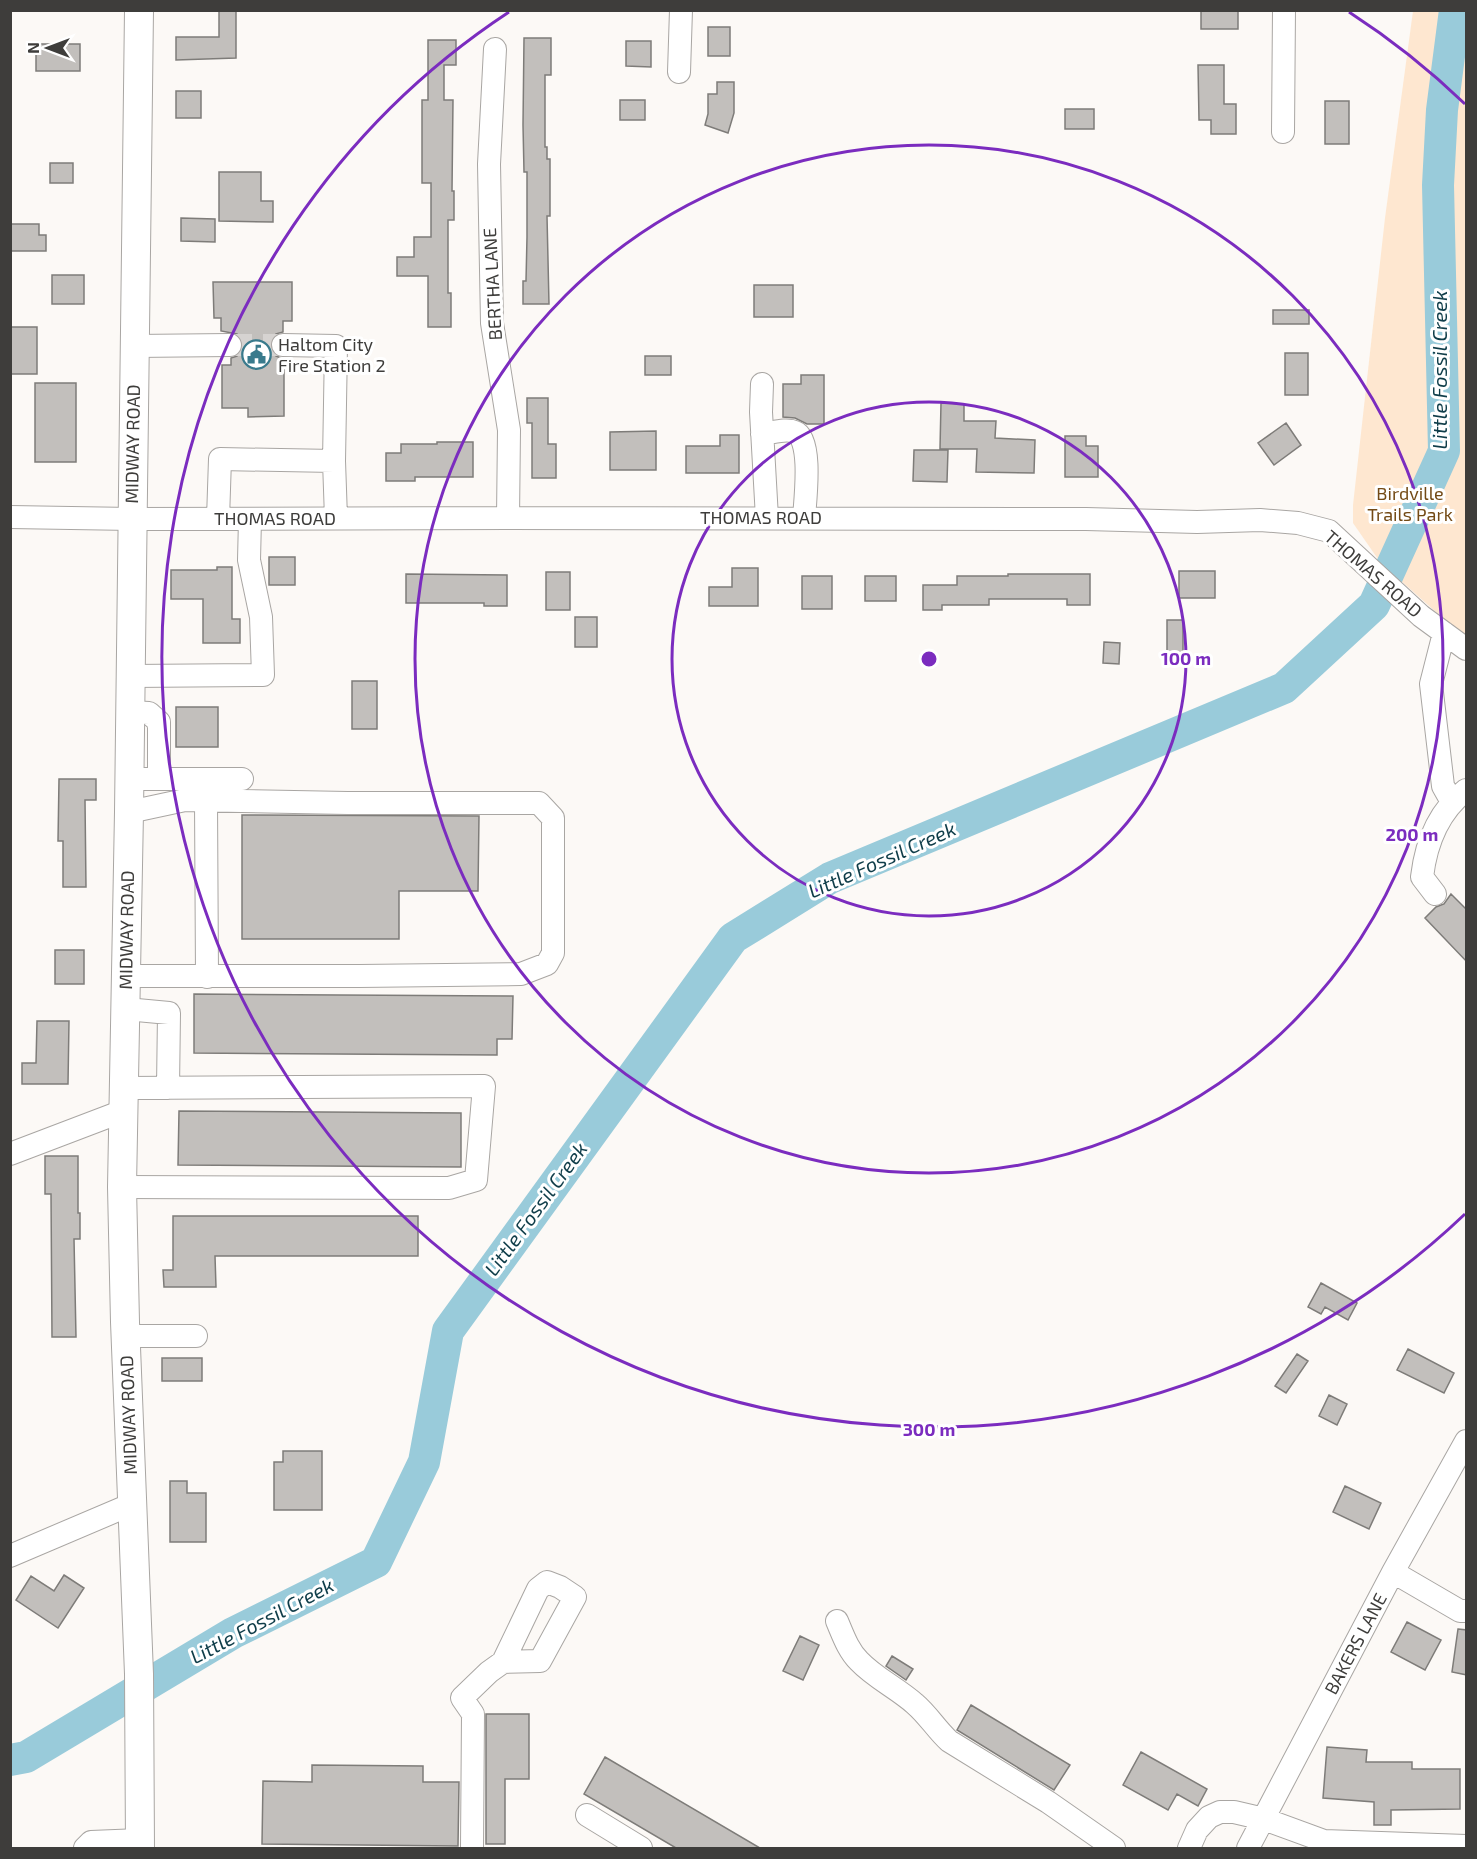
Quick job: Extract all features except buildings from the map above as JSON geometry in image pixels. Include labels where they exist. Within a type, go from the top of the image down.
[{"type":"main road","name":"MIDWAY ROAD","points":[[138,10],[129,712],[142,779],[129,812],[122,1187],[125,1336],[137,1624],[140,1844]]},
{"type":"street","points":[[679,72],[681,10]]},
{"type":"street","points":[[1283,132],[1284,10]]},
{"type":"street","name":"BERTHA LANE","points":[[495,50],[489,164],[492,323],[509,430],[508,518]]},
{"type":"street","points":[[134,346],[230,345]]},
{"type":"street","points":[[284,345],[336,346],[334,461],[336,518]]},
{"type":"street","points":[[762,384],[762,434],[768,518]]},
{"type":"street","points":[[762,434],[779,431],[795,432],[803,438],[806,451],[804,518]]},
{"type":"street","points":[[218,519],[220,459],[334,461]]},
{"type":"street","name":"THOMAS ROAD","points":[[10,517],[1086,519],[1197,522],[1260,520],[1298,523],[1329,531],[1411,607],[1467,649]]},
{"type":"street","points":[[130,676],[263,675],[261,617],[249,560],[250,519]]},
{"type":"street","points":[[1435,894],[1422,876],[1425,858],[1434,829],[1459,796],[1443,786],[1431,684],[1444,633]]},
{"type":"street","points":[[142,779],[242,779]]},
{"type":"street","points":[[126,976],[521,974],[547,964],[553,953],[553,818],[539,803],[185,800],[129,812]]},
{"type":"street","points":[[206,801],[207,977]]},
{"type":"street","points":[[126,1009],[170,1013],[168,1088]]},
{"type":"street","points":[[10,1154],[124,1100],[168,1088],[484,1086],[476,1180],[449,1188],[122,1187]]},
{"type":"street","points":[[125,1336],[196,1336]]},
{"type":"street","name":"BAKERS LANE","points":[[1248,1848],[1394,1572],[1467,1440]]},
{"type":"street","points":[[10,1556],[132,1504]]},
{"type":"street","points":[[1394,1572],[1460,1611],[1467,1611]]},
{"type":"street","points":[[837,1621],[848,1647],[859,1662],[927,1715],[938,1731],[949,1741],[1048,1802],[1114,1848]]},
{"type":"street","points":[[472,1848],[473,1714],[462,1698],[503,1662]]},
{"type":"street","points":[[1189,1848],[1197,1830],[1209,1817],[1220,1812],[1234,1812],[1264,1819],[1324,1841],[1467,1846]]},
{"type":"street","points":[[587,1815],[641,1848]]},
{"type":"street","points":[[85,1848],[91,1842],[140,1844]]},
{"type":"green space","name":"Birdville Trails Park","points":[[1413,11],[1466,11],[1466,639],[1380,562],[1353,523],[1353,505],[1385,218]]},
{"type":"waterway","name":"Little Fossil Creek","points":[[10,1760],[26,1757],[233,1633],[376,1562],[424,1462],[448,1331],[733,938],[830,878],[1284,688],[1374,605],[1444,451],[1438,185],[1442,110],[1455,10]]},
{"type":"tunnel","points":[[230,345],[283,345]]},
{"type":"place","name":"Haltom City Fire Station 2","points":[[257,355]]}]
